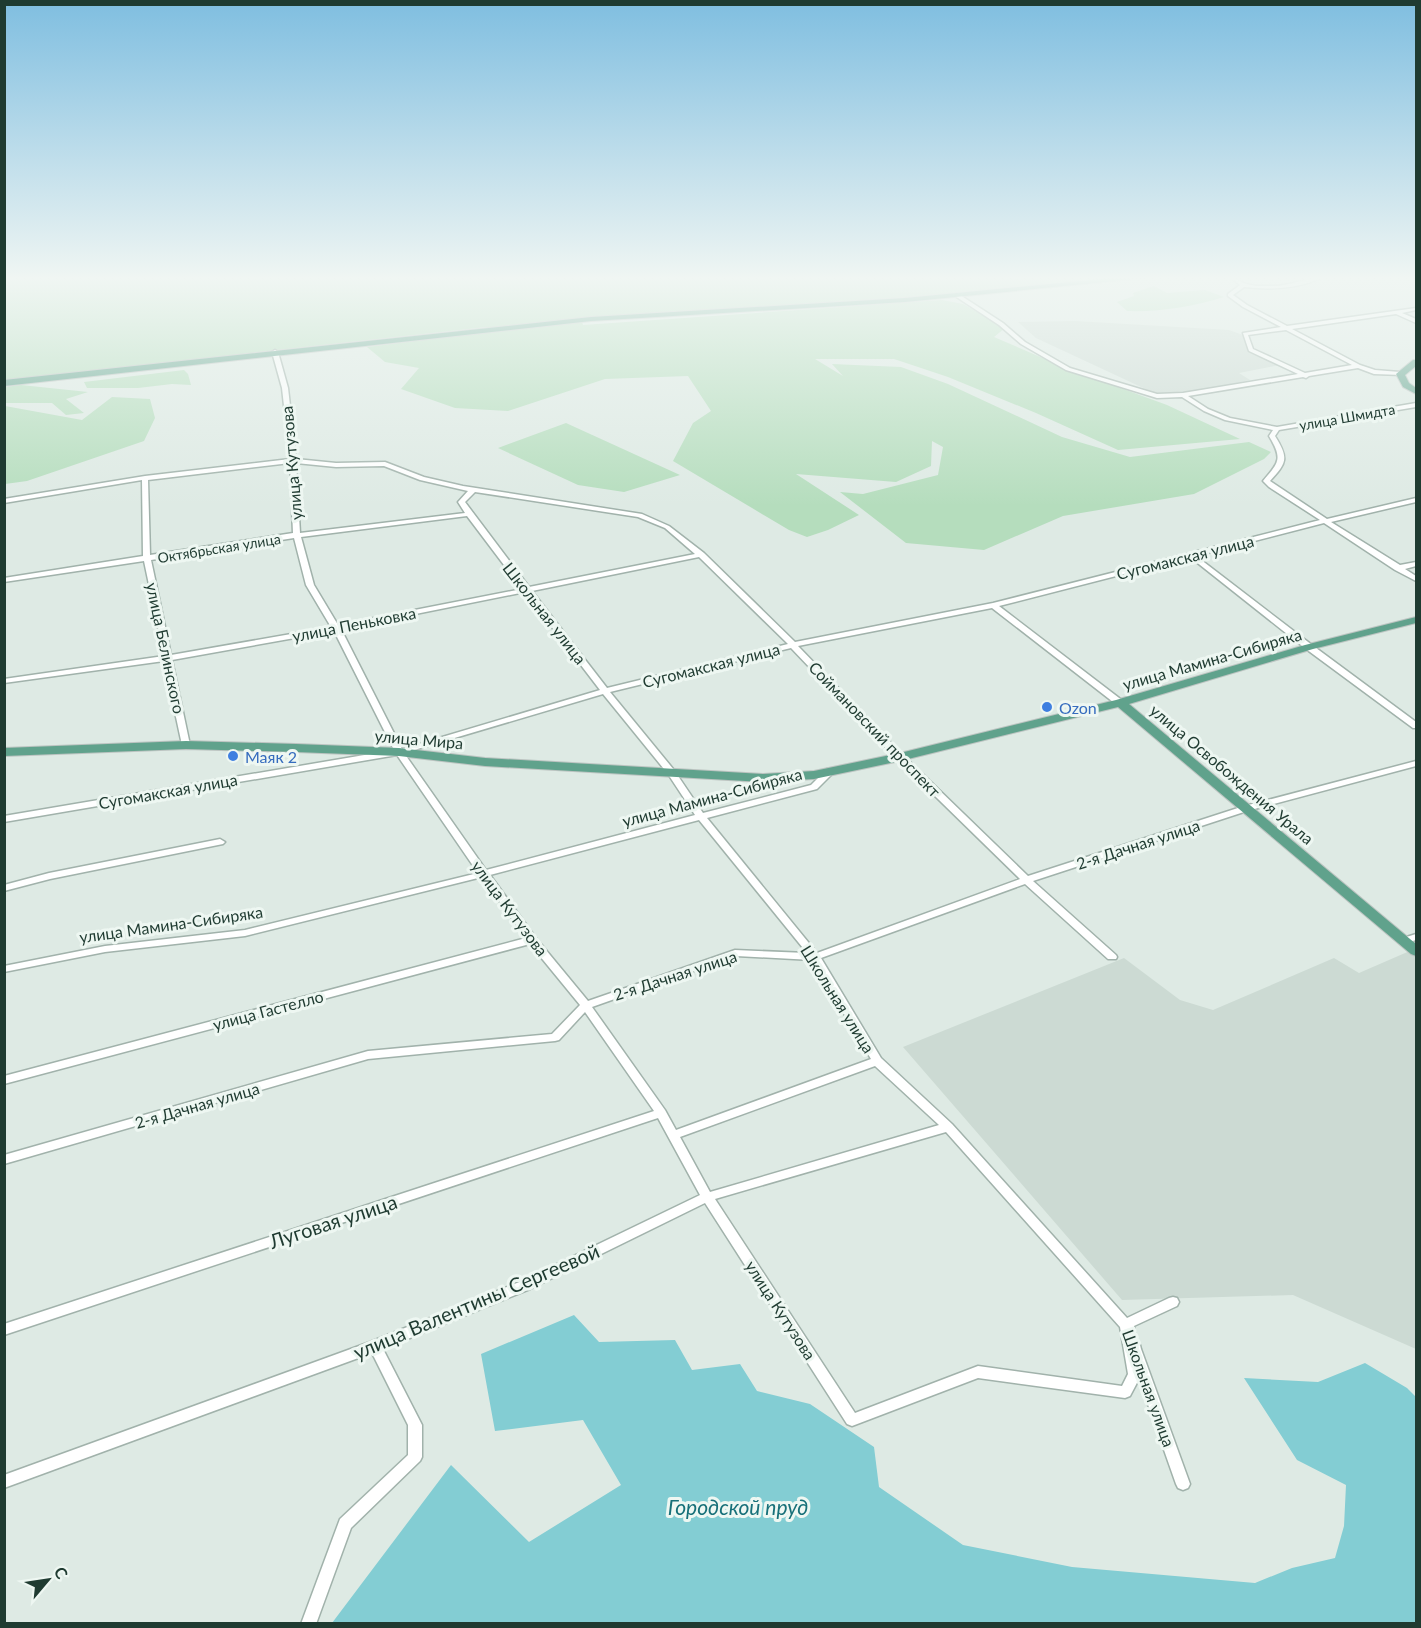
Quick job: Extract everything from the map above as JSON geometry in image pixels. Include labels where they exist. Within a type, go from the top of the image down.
[{"type":"main road","points":[[4,383],[258,354]]},
{"type":"main road","points":[[1416,362],[1400,374],[1406,385],[1416,391]]},
{"type":"main road","name":"улица Мамина-Сибиряка","points":[[830,771],[900,757],[1120,703],[1309,647],[1416,620]]},
{"type":"main road","name":"улица Освобождения Урала","points":[[1120,703],[1244,809],[1410,939],[1416,951]]},
{"type":"main road","name":"улица Мира","points":[[4,752],[186,745],[399,752],[485,762],[764,778],[789,778],[830,771]]},
{"type":"street","name":"улица Кутузова","points":[[276,354],[285,388],[293,461],[297,535],[310,585],[336,628],[399,752],[532,940],[586,1005],[660,1113],[707,1197],[852,1420],[978,1372],[1125,1392],[1135,1374],[1126,1324]]},
{"type":"street","points":[[1042,354],[1068,369],[1156,396],[1184,395],[1358,366]]},
{"type":"street","points":[[1259,354],[1306,376]]},
{"type":"street","points":[[1335,354],[1374,372],[1400,374]]},
{"type":"street","points":[[1184,395],[1205,411],[1233,422],[1277,429],[1272,436],[1283,454],[1282,464],[1266,481],[1416,579]]},
{"type":"street","name":"улица Шмидта","points":[[1277,429],[1416,405]]},
{"type":"street","points":[[4,501],[145,478],[293,461]]},
{"type":"street","name":"Соймановский проспект","points":[[293,461],[336,465],[385,464],[422,479],[473,490],[640,515],[667,527],[701,555],[793,645],[900,757],[1026,880],[1112,957]]},
{"type":"street","name":"улица Белинского","points":[[145,478],[147,559],[186,745]]},
{"type":"street","points":[[469,514],[461,502],[473,490]]},
{"type":"street","name":"Сугомакская улица","points":[[4,819],[399,752],[605,691],[793,645],[993,605],[1416,500]]},
{"type":"street","name":"Октябрьская улица","points":[[4,580],[297,535],[469,514]]},
{"type":"street","name":"Школьная улица","points":[[469,514],[605,691],[671,772],[701,817],[815,957],[877,1061],[948,1127],[1126,1324],[1183,1484]]},
{"type":"street","name":"улица Пеньковка","points":[[4,681],[169,658],[336,628],[701,555]]},
{"type":"street","points":[[1191,555],[1309,647],[1416,726]]},
{"type":"street","points":[[1398,568],[1416,564]]},
{"type":"street","name":"улица Освобождения Урала","points":[[993,605],[1120,703]]},
{"type":"street","name":"2-я Дачная улица","points":[[4,1161],[368,1055],[555,1037],[586,1005],[735,953],[815,957],[1026,880],[1244,809],[1416,763]]},
{"type":"street","name":"улица Мамина-Сибиряка","points":[[4,969],[105,949],[245,933],[484,874],[813,787],[830,771]]},
{"type":"street","points":[[4,888],[49,876],[220,842]]},
{"type":"street","name":"улица Гастелло","points":[[4,1080],[532,940]]},
{"type":"street","points":[[673,1134],[877,1061]]},
{"type":"street","name":"Луговая улица","points":[[4,1330],[660,1113]]},
{"type":"street","name":"улица Валентины Сергеевой","points":[[4,1482],[375,1346],[526,1285],[707,1197],[948,1127]]},
{"type":"street","points":[[1126,1324],[1173,1302]]},
{"type":"street","points":[[308,1623],[345,1524],[416,1457],[415,1425],[375,1346]]},
{"type":"shaded area","points":[[1070,354],[1258,354],[1280,365],[1239,373],[1250,380],[1188,393],[1154,393]]},
{"type":"shaded area","points":[[1412,950],[1416,954],[1416,1349],[1293,1295],[1122,1300],[903,1047],[1124,958],[1180,1000],[1213,1010],[1334,958],[1359,973]]},
{"type":"green space","points":[[5,354],[242,354],[5,380]]},
{"type":"green space","points":[[375,354],[1033,354],[1167,405],[1240,439],[1118,450],[948,377],[894,359],[815,359],[843,376],[832,364],[901,367],[948,384],[1062,437],[1130,457],[1249,442],[1271,452],[1264,459],[1194,494],[1063,516],[984,550],[906,543],[840,492],[863,494],[938,475],[943,447],[932,441],[931,466],[896,482],[796,474],[859,515],[807,537],[789,530],[673,461],[693,423],[711,411],[688,376],[605,379],[508,411],[455,408],[401,389],[419,368],[385,362]]},
{"type":"green space","points":[[184,370],[188,374],[191,385],[87,388],[84,382]]},
{"type":"green space","points":[[21,385],[88,392],[66,399],[84,413],[66,415],[52,403],[5,403],[5,387]]},
{"type":"green space","points":[[112,397],[150,399],[155,418],[144,441],[27,481],[5,484],[5,406],[82,420]]},
{"type":"green space","points":[[566,423],[680,475],[624,492],[578,485],[498,448]]},
{"type":"water","name":"Городской пруд","points":[[574,1315],[599,1342],[675,1340],[692,1370],[740,1364],[757,1391],[810,1404],[874,1447],[879,1487],[963,1545],[1072,1567],[1255,1583],[1292,1568],[1335,1558],[1344,1526],[1346,1485],[1297,1460],[1244,1378],[1318,1382],[1365,1363],[1407,1388],[1416,1397],[1416,1623],[332,1623],[451,1465],[529,1542],[621,1485],[583,1420],[495,1431],[481,1354]]},
{"type":"place","name":"Ozon","points":[[1047,707]]},
{"type":"place","name":"Маяк 2","points":[[233,756]]}]
